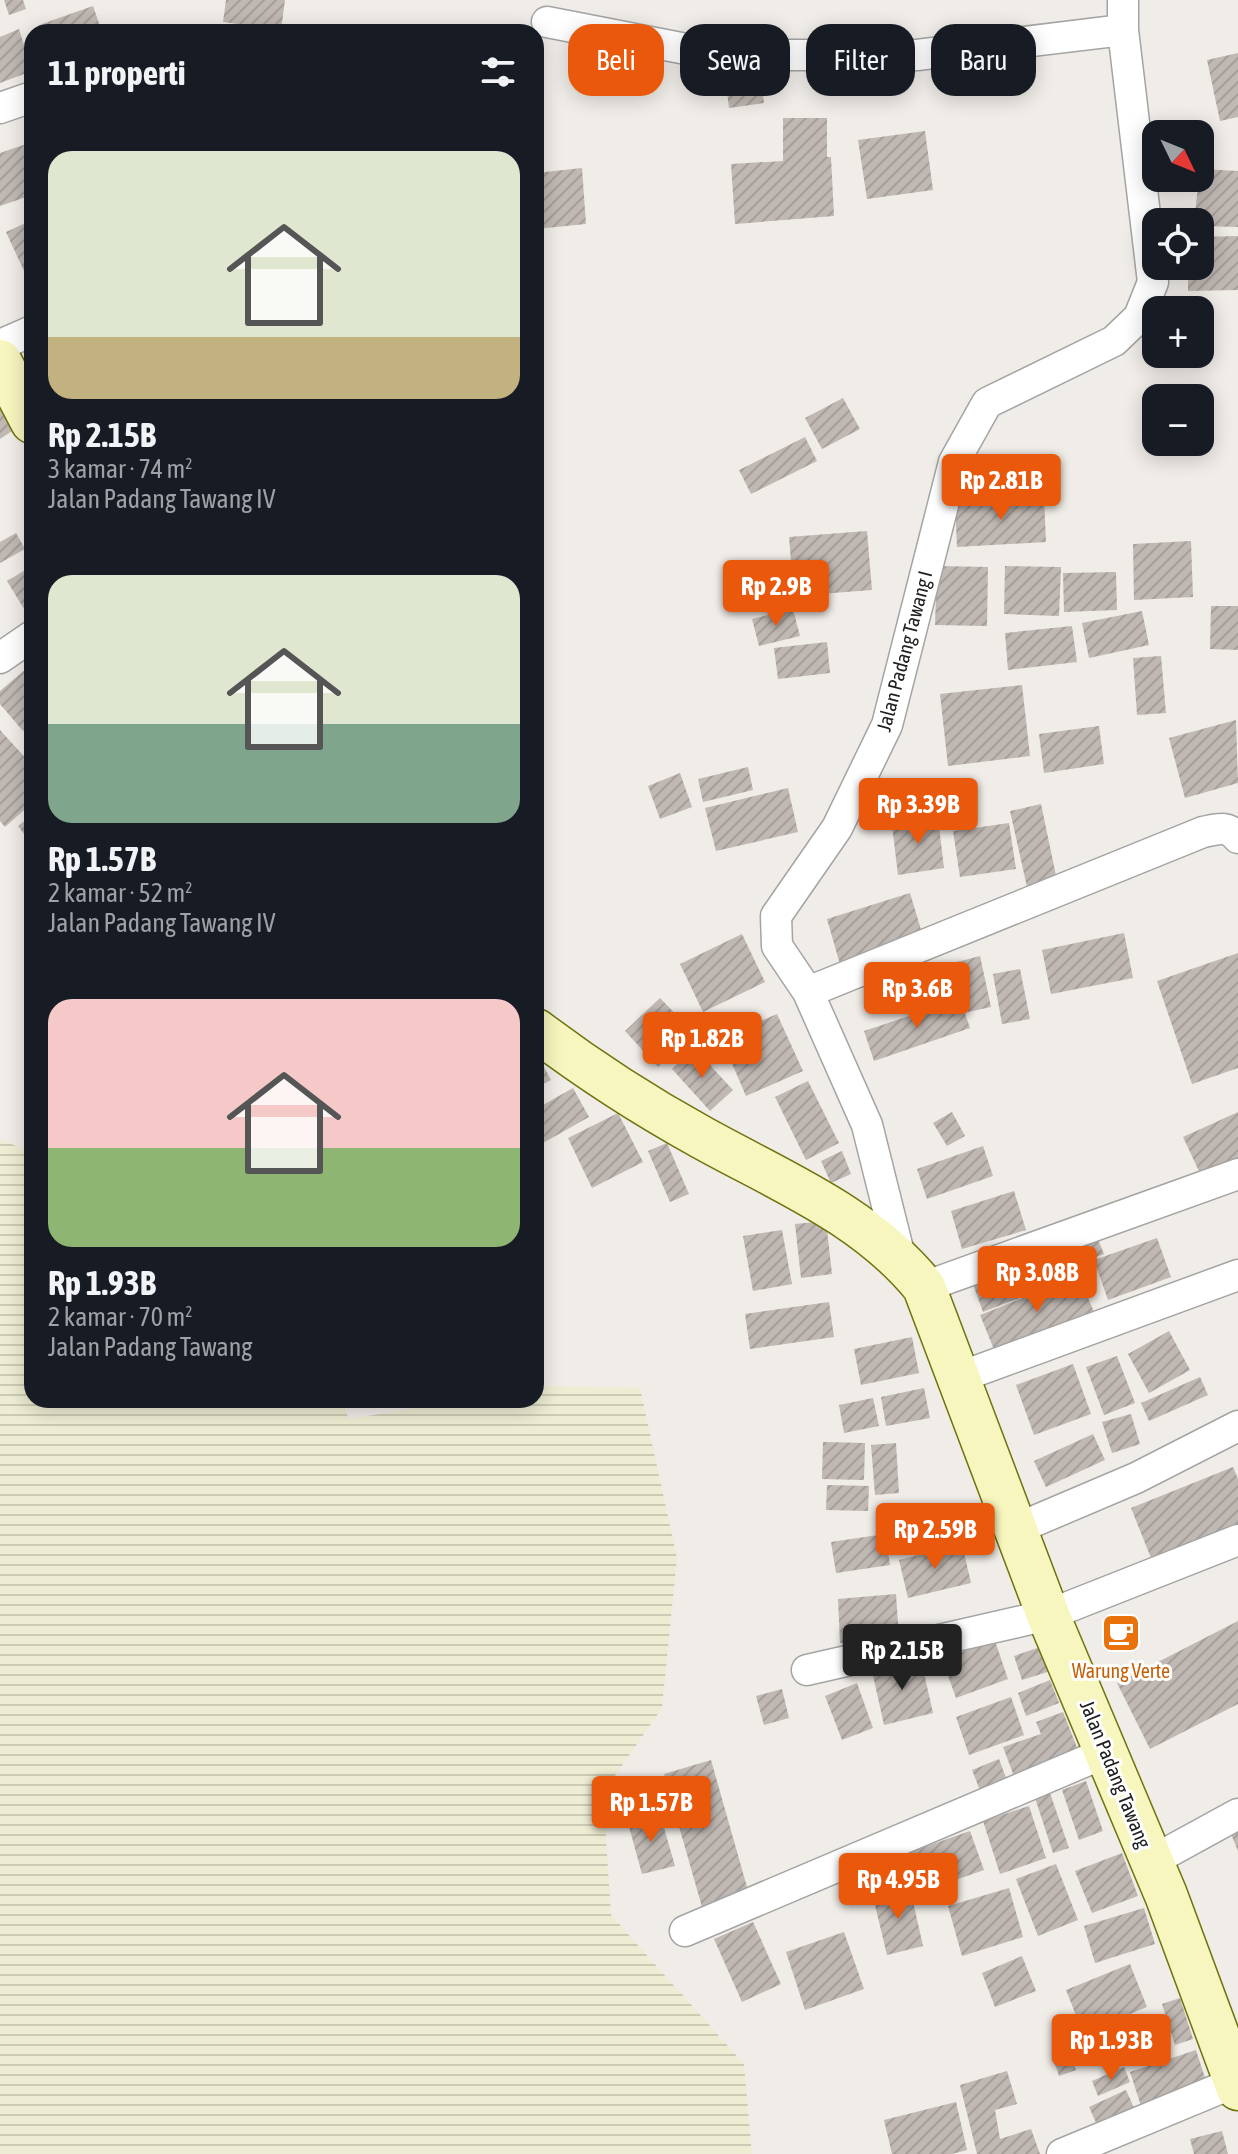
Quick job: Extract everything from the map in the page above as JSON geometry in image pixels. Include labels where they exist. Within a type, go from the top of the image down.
[{"type":"street","name":"Jalan Padang Tawang I","points":[[904,1264],[867,1125],[808,992],[777,946],[776,916],[837,828],[887,725],[954,462],[987,403],[1114,341],[1139,317],[1153,282],[1123,30],[1123,0]]},
{"type":"street","points":[[547,22],[717,55],[917,55],[1123,30]]},
{"type":"street","points":[[0,108],[24,100]]},
{"type":"street","points":[[0,345],[24,334]]},
{"type":"street","points":[[0,361],[24,407]]},
{"type":"street","points":[[0,658],[24,642]]},
{"type":"street","points":[[808,992],[1203,832],[1224,828],[1238,838]]},
{"type":"street","points":[[544,1036],[605,1081],[703,1138],[822,1200],[904,1264],[1238,1174]]},
{"type":"street","name":"Jalan Padang Tawang","points":[[904,1264],[960,1377],[1048,1615],[1152,1861],[1237,2084]]},
{"type":"street","points":[[960,1377],[1238,1275]]},
{"type":"street","points":[[1016,1529],[1136,1478],[1238,1426]]},
{"type":"street","points":[[807,1670],[1048,1615],[1238,1540]]},
{"type":"street","points":[[685,1931],[1107,1752]]},
{"type":"street","points":[[1152,1861],[1238,1814]]},
{"type":"street","points":[[1062,2154],[1237,2084]]},
{"type":"green space","points":[[0,1139],[24,1150],[24,1408],[344,1408],[349,1419],[416,1408],[544,1408],[544,1387],[548,1386],[640,1388],[677,1558],[662,1708],[603,1793],[611,1915],[744,2064],[752,2154],[0,2154]]},
{"type":"building","points":[[4,0],[23,0],[26,9],[9,15]]},
{"type":"building","points":[[226,0],[285,0],[282,24],[223,22]]},
{"type":"building","points":[[93,6],[99,24],[42,24]]},
{"type":"building","points":[[19,29],[24,45],[24,74],[0,83],[0,37]]},
{"type":"building","points":[[1238,53],[1238,117],[1220,121],[1207,60]]},
{"type":"building","points":[[728,96],[763,96],[764,103],[729,108]]},
{"type":"building","points":[[783,118],[827,118],[827,157],[831,157],[834,216],[735,224],[731,164],[783,161]]},
{"type":"building","points":[[925,131],[933,190],[867,199],[858,140]]},
{"type":"building","points":[[24,145],[24,198],[0,206],[0,153]]},
{"type":"building","points":[[582,168],[586,224],[544,228],[544,172]]},
{"type":"building","points":[[1214,170],[1238,171],[1238,227],[1214,226],[1214,208],[1196,208],[1197,192],[1214,192]]},
{"type":"building","points":[[24,224],[24,271],[6,232]]},
{"type":"building","points":[[1238,236],[1238,290],[1188,291],[1188,280],[1214,280],[1214,237]]},
{"type":"building","points":[[843,398],[860,429],[822,449],[805,418]]},
{"type":"building","points":[[0,399],[18,427],[0,439]]},
{"type":"building","points":[[805,437],[817,461],[751,494],[739,470]]},
{"type":"building","points":[[1044,497],[1046,542],[957,547],[955,503]]},
{"type":"building","points":[[867,531],[872,590],[794,596],[789,537]]},
{"type":"building","points":[[16,533],[24,550],[0,563],[0,542]]},
{"type":"building","points":[[1191,541],[1193,597],[1134,600],[1133,544]]},
{"type":"building","points":[[937,566],[988,567],[987,626],[935,625]]},
{"type":"building","points":[[1005,566],[1061,567],[1059,616],[1004,614]]},
{"type":"building","points":[[24,571],[24,609],[7,581]]},
{"type":"building","points":[[1116,572],[1117,610],[1064,612],[1063,573]]},
{"type":"building","points":[[1211,606],[1238,606],[1238,650],[1210,649]]},
{"type":"building","points":[[793,609],[800,636],[759,646],[752,619]]},
{"type":"building","points":[[1142,611],[1149,645],[1089,658],[1082,623]]},
{"type":"building","points":[[1072,626],[1077,662],[1008,670],[1005,633]]},
{"type":"building","points":[[827,642],[830,673],[778,679],[774,648]]},
{"type":"building","points":[[1161,656],[1166,713],[1137,715],[1133,658]]},
{"type":"building","points":[[24,671],[23,731],[0,704],[0,691]]},
{"type":"building","points":[[1022,685],[1030,756],[948,766],[940,694]]},
{"type":"building","points":[[1236,720],[1238,783],[1185,798],[1169,738]]},
{"type":"building","points":[[1099,726],[1104,764],[1044,773],[1039,734]]},
{"type":"building","points":[[0,730],[24,756],[24,810],[5,827],[0,821]]},
{"type":"building","points":[[748,767],[753,790],[703,802],[698,779]]},
{"type":"building","points":[[680,773],[692,807],[660,819],[648,786]]},
{"type":"building","points":[[788,788],[798,832],[716,851],[705,808]]},
{"type":"building","points":[[1041,804],[1059,890],[1029,896],[1010,811]]},
{"type":"building","points":[[938,818],[944,868],[898,875],[892,825]]},
{"type":"building","points":[[1009,823],[1016,869],[960,877],[953,831]]},
{"type":"building","points":[[910,893],[925,943],[841,968],[827,919]]},
{"type":"building","points":[[1124,933],[1133,978],[1051,994],[1042,950]]},
{"type":"building","points":[[742,934],[765,982],[703,1012],[680,964]]},
{"type":"building","points":[[1238,953],[1238,1068],[1192,1084],[1157,981]]},
{"type":"building","points":[[980,956],[991,1007],[968,1012],[957,962]]},
{"type":"building","points":[[1020,969],[1030,1019],[1002,1024],[993,974]]},
{"type":"building","points":[[660,998],[694,1033],[658,1067],[625,1031]]},
{"type":"building","points":[[960,999],[970,1028],[874,1061],[864,1031]]},
{"type":"building","points":[[777,1014],[803,1071],[746,1096],[721,1038]]},
{"type":"building","points":[[694,1048],[733,1090],[710,1111],[672,1069]]},
{"type":"building","points":[[544,1067],[551,1080],[544,1084]]},
{"type":"building","points":[[808,1081],[839,1143],[806,1160],[775,1097]]},
{"type":"building","points":[[573,1088],[589,1117],[544,1142],[544,1104]]},
{"type":"building","points":[[952,1112],[965,1136],[947,1146],[933,1123]]},
{"type":"building","points":[[1238,1112],[1238,1166],[1204,1182],[1183,1137]]},
{"type":"building","points":[[618,1113],[643,1162],[592,1188],[568,1138]]},
{"type":"building","points":[[667,1143],[689,1194],[670,1202],[648,1151]]},
{"type":"building","points":[[983,1146],[993,1176],[927,1199],[917,1169]]},
{"type":"building","points":[[842,1151],[851,1174],[831,1183],[821,1161]]},
{"type":"building","points":[[1014,1191],[1026,1230],[962,1249],[951,1211]]},
{"type":"building","points":[[826,1221],[832,1274],[801,1278],[795,1224]]},
{"type":"building","points":[[782,1230],[792,1284],[753,1291],[743,1236]]},
{"type":"building","points":[[1094,1230],[1104,1254],[1039,1279],[1030,1255]]},
{"type":"building","points":[[1157,1238],[1171,1277],[1108,1300],[1094,1260]]},
{"type":"building","points":[[1024,1256],[1037,1291],[983,1312],[970,1276]]},
{"type":"building","points":[[1079,1276],[1094,1312],[995,1352],[980,1315]]},
{"type":"building","points":[[829,1302],[834,1337],[750,1349],[745,1314]]},
{"type":"building","points":[[1169,1331],[1190,1370],[1149,1393],[1128,1354]]},
{"type":"building","points":[[912,1337],[919,1373],[861,1385],[854,1349]]},
{"type":"building","points":[[1117,1356],[1135,1403],[1104,1415],[1086,1367]]},
{"type":"building","points":[[1073,1364],[1091,1414],[1034,1435],[1016,1385]]},
{"type":"building","points":[[1200,1377],[1208,1395],[1149,1421],[1141,1403]]},
{"type":"building","points":[[924,1388],[930,1418],[886,1426],[881,1397]]},
{"type":"building","points":[[873,1398],[879,1426],[844,1433],[839,1405]]},
{"type":"building","points":[[1131,1414],[1140,1444],[1112,1453],[1102,1422]]},
{"type":"building","points":[[1093,1434],[1105,1460],[1046,1487],[1034,1461]]},
{"type":"building","points":[[823,1442],[865,1443],[864,1480],[822,1479]]},
{"type":"building","points":[[896,1443],[899,1493],[875,1495],[871,1445]]},
{"type":"building","points":[[1233,1467],[1238,1479],[1238,1527],[1153,1563],[1131,1508]]},
{"type":"building","points":[[827,1485],[869,1486],[868,1511],[826,1510]]},
{"type":"building","points":[[885,1534],[890,1565],[836,1573],[831,1542]]},
{"type":"building","points":[[962,1544],[971,1583],[908,1598],[899,1560]]},
{"type":"building","points":[[896,1594],[899,1639],[840,1643],[838,1599]]},
{"type":"building","points":[[1238,1621],[1238,1704],[1150,1749],[1117,1683]]},
{"type":"building","points":[[995,1641],[1008,1679],[956,1698],[942,1659]]},
{"type":"building","points":[[1046,1645],[1054,1670],[1022,1680],[1014,1656]]},
{"type":"building","points":[[921,1660],[933,1713],[884,1725],[872,1671]]},
{"type":"building","points":[[1050,1680],[1059,1703],[1026,1716],[1018,1693]]},
{"type":"building","points":[[857,1683],[873,1728],[842,1740],[825,1696]]},
{"type":"building","points":[[782,1689],[789,1718],[764,1725],[756,1696]]},
{"type":"building","points":[[1011,1697],[1024,1735],[969,1755],[956,1717]]},
{"type":"building","points":[[1063,1712],[1080,1755],[1015,1779],[1003,1747],[1041,1734],[1036,1722]]},
{"type":"building","points":[[999,1759],[1008,1783],[981,1793],[972,1770]]},
{"type":"building","points":[[711,1760],[749,1894],[702,1907],[664,1774]]},
{"type":"building","points":[[1086,1781],[1103,1831],[1079,1840],[1062,1790]]},
{"type":"building","points":[[1050,1793],[1069,1848],[1053,1853],[1035,1798]]},
{"type":"building","points":[[1029,1806],[1046,1858],[1000,1874],[983,1821]]},
{"type":"building","points":[[660,1814],[675,1866],[642,1874],[628,1823]]},
{"type":"building","points":[[970,1831],[984,1870],[924,1891],[910,1852]]},
{"type":"building","points":[[1238,1832],[1238,1851],[1231,1834]]},
{"type":"building","points":[[1122,1853],[1138,1896],[1092,1913],[1075,1871]]},
{"type":"building","points":[[1056,1864],[1078,1920],[1038,1936],[1016,1879]]},
{"type":"building","points":[[910,1888],[923,1946],[887,1955],[873,1897]]},
{"type":"building","points":[[1009,1888],[1023,1937],[962,1956],[948,1906]]},
{"type":"building","points":[[1144,1908],[1155,1944],[1095,1963],[1084,1926]]},
{"type":"building","points":[[753,1922],[781,1984],[742,2002],[714,1939]]},
{"type":"building","points":[[844,1932],[864,1989],[805,2010],[786,1952]]},
{"type":"building","points":[[1022,1956],[1036,1991],[995,2007],[982,1973]]},
{"type":"building","points":[[1130,1964],[1147,2007],[1083,2033],[1066,1990]]},
{"type":"building","points":[[1180,1998],[1193,2039],[1175,2045],[1162,2004]]},
{"type":"building","points":[[1155,2018],[1165,2047],[1117,2064],[1106,2036]]},
{"type":"building","points":[[1069,2050],[1076,2070],[1059,2076],[1052,2055]]},
{"type":"building","points":[[1196,2050],[1207,2084],[1141,2106],[1130,2072]]},
{"type":"building","points":[[1124,2067],[1130,2082],[1098,2096],[1092,2081]]},
{"type":"building","points":[[1007,2071],[1017,2104],[995,2110],[1000,2139],[1031,2129],[1040,2154],[977,2154],[960,2085]]},
{"type":"building","points":[[1126,2090],[1135,2110],[1098,2127],[1089,2107]]},
{"type":"building","points":[[956,2102],[967,2150],[952,2154],[892,2154],[884,2120]]},
{"type":"building","points":[[1222,2131],[1228,2154],[1194,2154],[1190,2139]]},
{"type":"place","name":"Warung Verte","points":[[1121,1633]]}]
